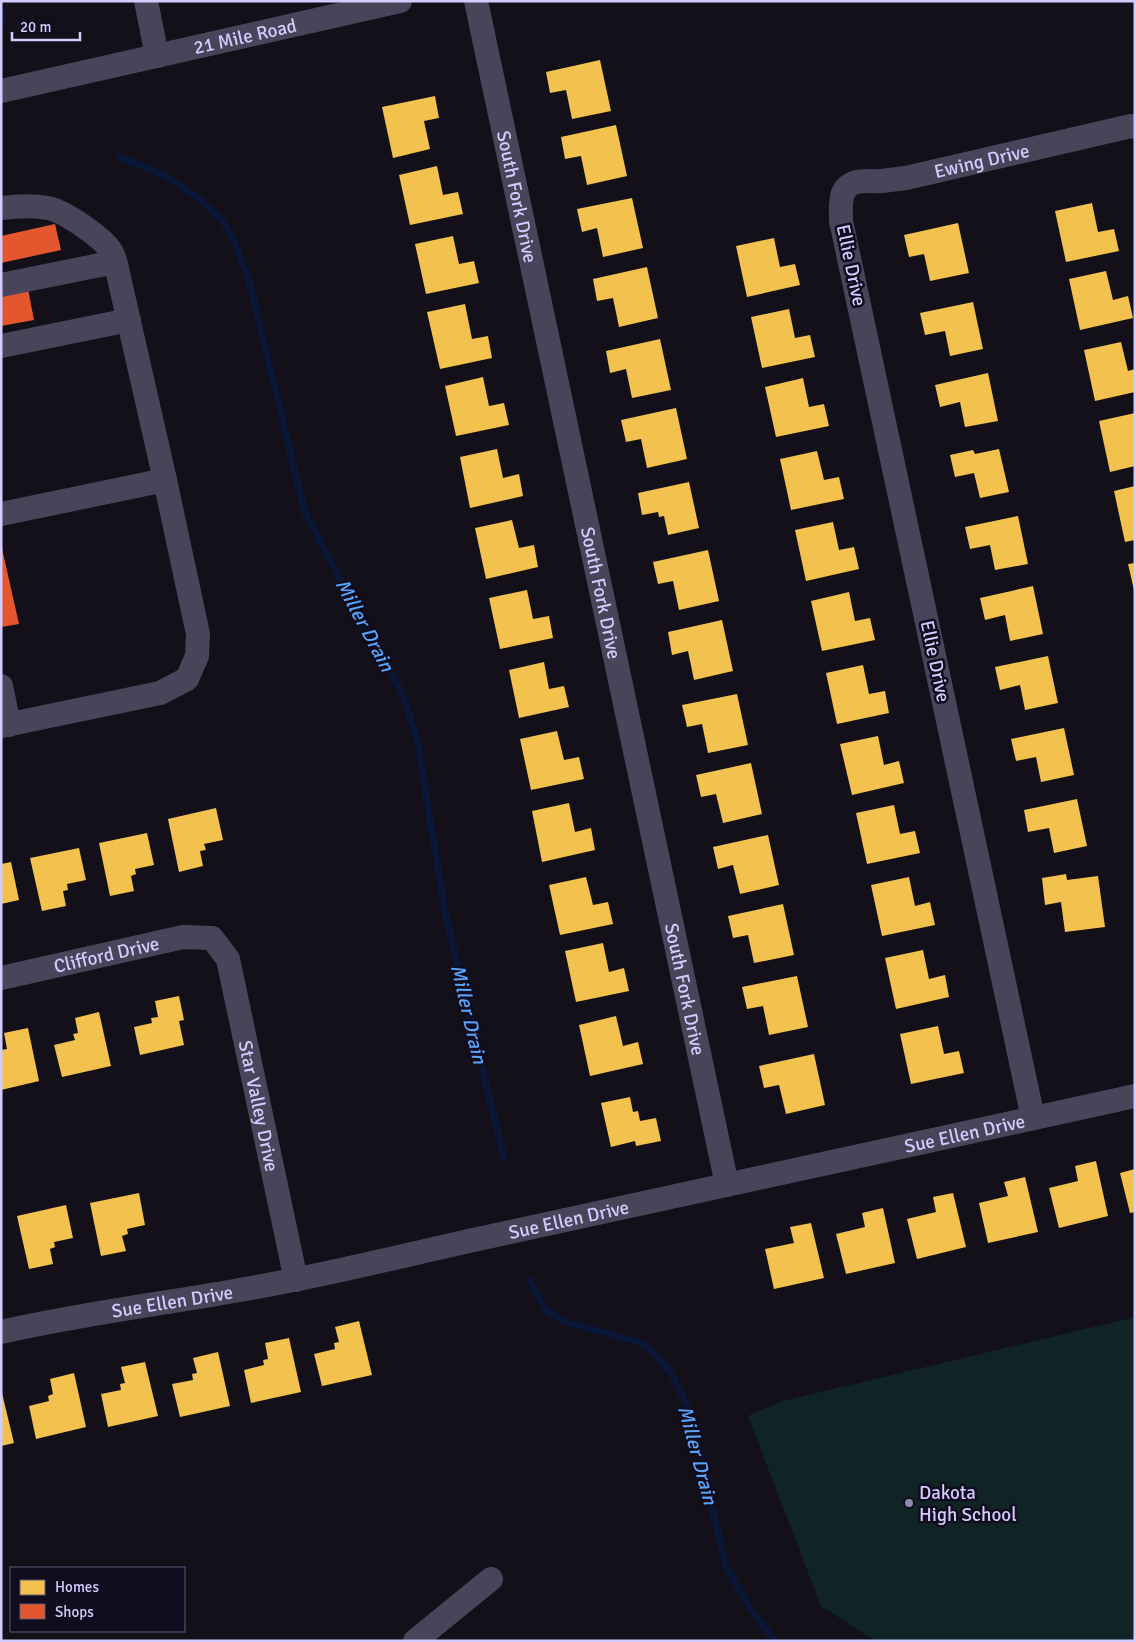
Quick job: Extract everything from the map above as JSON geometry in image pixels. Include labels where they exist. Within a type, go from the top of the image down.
[{"type":"street","points":[[146,1],[157,56]]},
{"type":"street","name":"21 Mile Road","points":[[1,91],[400,1]]},
{"type":"street","name":"South Fork Drive","points":[[476,1],[727,1185]]},
{"type":"street","name":"Ewing Drive","points":[[841,204],[844,192],[850,185],[862,180],[880,181],[906,178],[1131,126],[1135,127]]},
{"type":"street","name":"Ellie Drive","points":[[841,204],[841,221],[1033,1118]]},
{"type":"street","points":[[1,208],[22,206],[50,208],[96,235],[112,251],[165,480],[198,634],[197,656],[187,678],[160,693],[5,726],[1,686]]},
{"type":"street","points":[[1,285],[115,262]]},
{"type":"street","points":[[1,346],[129,320]]},
{"type":"street","points":[[1,514],[165,480]]},
{"type":"street","name":"Clifford Drive","points":[[1,978],[183,937],[212,938]]},
{"type":"street","name":"Star Valley Drive","points":[[212,938],[228,959],[296,1280]]},
{"type":"street","name":"Sue Ellen Drive","points":[[1,1332],[50,1321],[216,1296],[296,1280],[1135,1096]]},
{"type":"street","points":[[414,1641],[491,1579]]},
{"type":"green space","name":"Dakota High School","points":[[1135,1317],[1135,1641],[876,1641],[821,1606],[748,1416],[779,1402]]},
{"type":"building: Homes","points":[[600,60],[611,111],[572,119],[566,90],[550,93],[546,72]]},
{"type":"building: Homes","points":[[435,96],[439,118],[424,121],[430,149],[393,158],[382,107]]},
{"type":"building: Homes","points":[[616,125],[627,176],[587,185],[581,156],[565,159],[561,137]]},
{"type":"building: Homes","points":[[437,166],[443,195],[458,192],[463,214],[410,225],[399,175]]},
{"type":"building: Homes","points":[[632,198],[643,248],[603,257],[597,228],[582,232],[577,209]]},
{"type":"building: Homes","points":[[1092,203],[1098,232],[1114,229],[1119,251],[1066,262],[1055,211]]},
{"type":"building: Homes","points":[[958,223],[969,273],[930,281],[924,254],[909,257],[904,235]]},
{"type":"building: Homes","points":[[453,236],[459,264],[474,261],[479,283],[426,294],[415,244]]},
{"type":"building: Homes","points":[[774,238],[780,267],[795,264],[800,285],[747,297],[736,246]]},
{"type":"building: Homes","points":[[647,267],[658,318],[619,327],[613,298],[597,301],[593,279]]},
{"type":"building: Homes","points":[[1106,271],[1113,300],[1128,296],[1133,318],[1080,330],[1069,279]]},
{"type":"building: Homes","points":[[973,302],[983,349],[950,356],[945,331],[925,335],[920,313]]},
{"type":"building: Homes","points":[[465,304],[472,339],[488,336],[492,358],[440,369],[427,312]]},
{"type":"building: Homes","points":[[789,309],[795,338],[810,335],[815,357],[762,368],[751,317]]},
{"type":"building: Homes","points":[[660,339],[671,390],[632,398],[626,369],[610,373],[606,351]]},
{"type":"building: Homes","points":[[1121,342],[1128,371],[1135,369],[1135,392],[1095,401],[1084,350]]},
{"type":"building: Homes","points":[[988,373],[998,421],[965,427],[960,402],[940,407],[935,385]]},
{"type":"building: Homes","points":[[483,377],[489,406],[504,403],[509,425],[456,436],[445,386]]},
{"type":"building: Homes","points":[[803,378],[809,407],[824,404],[829,426],[776,437],[765,387]]},
{"type":"building: Homes","points":[[676,408],[687,459],[647,468],[641,439],[626,442],[621,420]]},
{"type":"building: Homes","points":[[1135,413],[1135,466],[1110,472],[1099,421]]},
{"type":"building: Homes","points":[[497,449],[503,478],[519,474],[523,496],[470,508],[460,457]]},
{"type":"building: Homes","points":[[999,449],[1009,492],[980,498],[974,473],[955,477],[950,455],[973,450],[975,454]]},
{"type":"building: Homes","points":[[817,451],[824,480],[839,477],[844,499],[791,510],[780,459]]},
{"type":"building: Homes","points":[[689,482],[699,528],[668,535],[664,516],[659,517],[658,512],[642,515],[638,493]]},
{"type":"building: Homes","points":[[1135,486],[1135,540],[1125,542],[1114,491]]},
{"type":"building: Homes","points":[[1018,516],[1028,564],[995,570],[990,545],[970,549],[965,527]]},
{"type":"building: Homes","points":[[512,520],[519,548],[534,545],[538,567],[486,579],[475,528]]},
{"type":"building: Homes","points":[[833,522],[839,550],[854,547],[859,569],[806,581],[795,530]]},
{"type":"building: Homes","points":[[708,550],[719,601],[679,610],[673,581],[658,584],[653,562]]},
{"type":"building: Homes","points":[[1135,563],[1135,590],[1134,590],[1128,564]]},
{"type":"building: Homes","points":[[1033,586],[1043,634],[1010,641],[1005,615],[985,620],[980,598]]},
{"type":"building: Homes","points":[[527,590],[533,619],[549,616],[553,638],[500,649],[489,598]]},
{"type":"building: Homes","points":[[849,592],[855,621],[870,618],[875,640],[822,651],[811,601]]},
{"type":"building: Homes","points":[[722,620],[733,671],[694,680],[688,651],[672,655],[668,632]]},
{"type":"building: Homes","points":[[1048,656],[1058,703],[1025,710],[1020,685],[1000,690],[995,667]]},
{"type":"building: Homes","points":[[544,662],[549,689],[564,686],[569,707],[519,718],[509,670]]},
{"type":"building: Homes","points":[[863,665],[869,694],[885,691],[889,713],[837,724],[826,673]]},
{"type":"building: Homes","points":[[737,694],[748,745],[708,753],[702,724],[687,727],[682,705]]},
{"type":"building: Homes","points":[[1064,728],[1074,775],[1041,782],[1036,757],[1016,761],[1011,739]]},
{"type":"building: Homes","points":[[557,731],[564,760],[579,757],[584,779],[531,790],[520,739]]},
{"type":"building: Homes","points":[[878,736],[884,765],[899,761],[904,783],[852,795],[840,744]]},
{"type":"building: Homes","points":[[751,763],[762,814],[723,823],[716,794],[701,797],[696,775]]},
{"type":"building: Homes","points":[[1077,799],[1087,846],[1054,853],[1049,828],[1028,832],[1024,810]]},
{"type":"building: Homes","points":[[569,803],[575,832],[591,828],[595,850],[542,862],[532,811]]},
{"type":"building: Homes","points":[[894,805],[900,834],[915,831],[920,853],[867,864],[856,813]]},
{"type":"building: Homes","points":[[216,808],[223,840],[204,844],[206,850],[200,851],[203,866],[179,872],[168,819]]},
{"type":"building: Homes","points":[[147,833],[154,865],[135,869],[136,874],[131,876],[134,891],[110,896],[99,843]]},
{"type":"building: Homes","points":[[768,835],[779,885],[740,894],[733,865],[718,869],[713,847]]},
{"type":"building: Homes","points":[[79,848],[86,880],[67,884],[68,890],[63,891],[66,906],[42,911],[30,858]]},
{"type":"building: Homes","points":[[11,862],[19,900],[1,904],[1,864]]},
{"type":"building: Homes","points":[[1066,874],[1067,880],[1098,876],[1105,927],[1065,932],[1061,902],[1045,905],[1042,878]]},
{"type":"building: Homes","points":[[586,877],[593,905],[608,902],[613,924],[560,935],[549,885]]},
{"type":"building: Homes","points":[[909,877],[915,906],[930,902],[935,925],[882,936],[871,885]]},
{"type":"building: Homes","points":[[783,904],[794,955],[754,963],[748,935],[733,938],[728,916]]},
{"type":"building: Homes","points":[[603,943],[609,972],[624,968],[629,991],[576,1002],[565,951]]},
{"type":"building: Homes","points":[[923,950],[929,979],[945,975],[949,997],[896,1009],[885,958]]},
{"type":"building: Homes","points":[[797,976],[808,1027],[769,1035],[763,1006],[747,1009],[742,987]]},
{"type":"building: Homes","points":[[179,996],[184,1020],[179,1021],[184,1045],[140,1055],[134,1027],[152,1023],[151,1018],[158,1017],[155,1001]]},
{"type":"building: Homes","points":[[99,1012],[111,1066],[62,1077],[54,1045],[75,1040],[73,1034],[78,1033],[75,1018]]},
{"type":"building: Homes","points":[[616,1016],[623,1046],[638,1042],[643,1064],[590,1076],[579,1025]]},
{"type":"building: Homes","points":[[938,1026],[944,1054],[959,1051],[964,1073],[911,1084],[900,1034]]},
{"type":"building: Homes","points":[[28,1028],[39,1081],[1,1090],[1,1050],[7,1049],[4,1033]]},
{"type":"building: Homes","points":[[814,1054],[825,1105],[786,1114],[779,1085],[764,1088],[759,1066]]},
{"type":"building: Homes","points":[[630,1097],[633,1112],[638,1111],[640,1121],[656,1118],[661,1141],[636,1146],[635,1141],[611,1147],[601,1103]]},
{"type":"building: Homes","points":[[1096,1161],[1108,1216],[1059,1228],[1049,1188],[1078,1181],[1075,1166]]},
{"type":"building: Homes","points":[[1135,1169],[1135,1212],[1130,1213],[1120,1173]]},
{"type":"building: Homes","points":[[1025,1177],[1038,1232],[988,1243],[979,1203],[1008,1196],[1004,1182]]},
{"type":"building: Homes","points":[[139,1193],[145,1225],[127,1229],[128,1234],[122,1236],[126,1251],[101,1256],[90,1203]]},
{"type":"building: Homes","points":[[953,1193],[966,1247],[917,1259],[907,1219],[936,1212],[933,1197]]},
{"type":"building: Homes","points":[[66,1205],[73,1238],[54,1242],[55,1247],[50,1249],[53,1264],[29,1269],[17,1216]]},
{"type":"building: Homes","points":[[883,1208],[895,1263],[846,1274],[836,1234],[865,1227],[862,1213]]},
{"type":"building: Homes","points":[[811,1223],[824,1278],[774,1289],[765,1249],[794,1243],[790,1227]]},
{"type":"building: Homes","points":[[359,1321],[372,1375],[322,1386],[314,1354],[335,1349],[334,1343],[339,1342],[335,1327]]},
{"type":"building: Homes","points":[[289,1338],[301,1392],[251,1403],[244,1370],[264,1365],[263,1360],[268,1359],[265,1343]]},
{"type":"building: Homes","points":[[218,1352],[230,1406],[180,1417],[172,1384],[193,1380],[192,1374],[197,1373],[193,1358]]},
{"type":"building: Homes","points":[[145,1362],[158,1416],[108,1427],[101,1394],[121,1390],[120,1384],[125,1383],[121,1367]]},
{"type":"building: Homes","points":[[74,1373],[86,1427],[36,1439],[29,1406],[49,1401],[48,1396],[53,1394],[50,1379]]},
{"type":"building: Homes","points":[[1,1389],[14,1443],[1,1446]]},
{"type":"building: Shops","points":[[55,224],[61,250],[1,263],[1,236]]},
{"type":"building: Shops","points":[[28,289],[34,320],[1,326],[1,295]]},
{"type":"building: Shops","points":[[1,544],[19,624],[1,627]]},
{"type":"waterway","name":"Miller Drain","points":[[1,11],[3,21]]},
{"type":"waterway","name":"Miller Drain","points":[[120,157],[162,174],[197,197],[223,221],[233,239],[248,276],[305,513],[403,695],[417,738],[445,912],[504,1158]]},
{"type":"waterway","name":"Miller Drain","points":[[530,1281],[547,1311],[563,1321],[638,1342],[651,1349],[671,1373],[690,1411],[726,1567],[750,1608],[775,1641]]},
{"type":"place","name":"Dakota High School","points":[[909,1503]]}]
